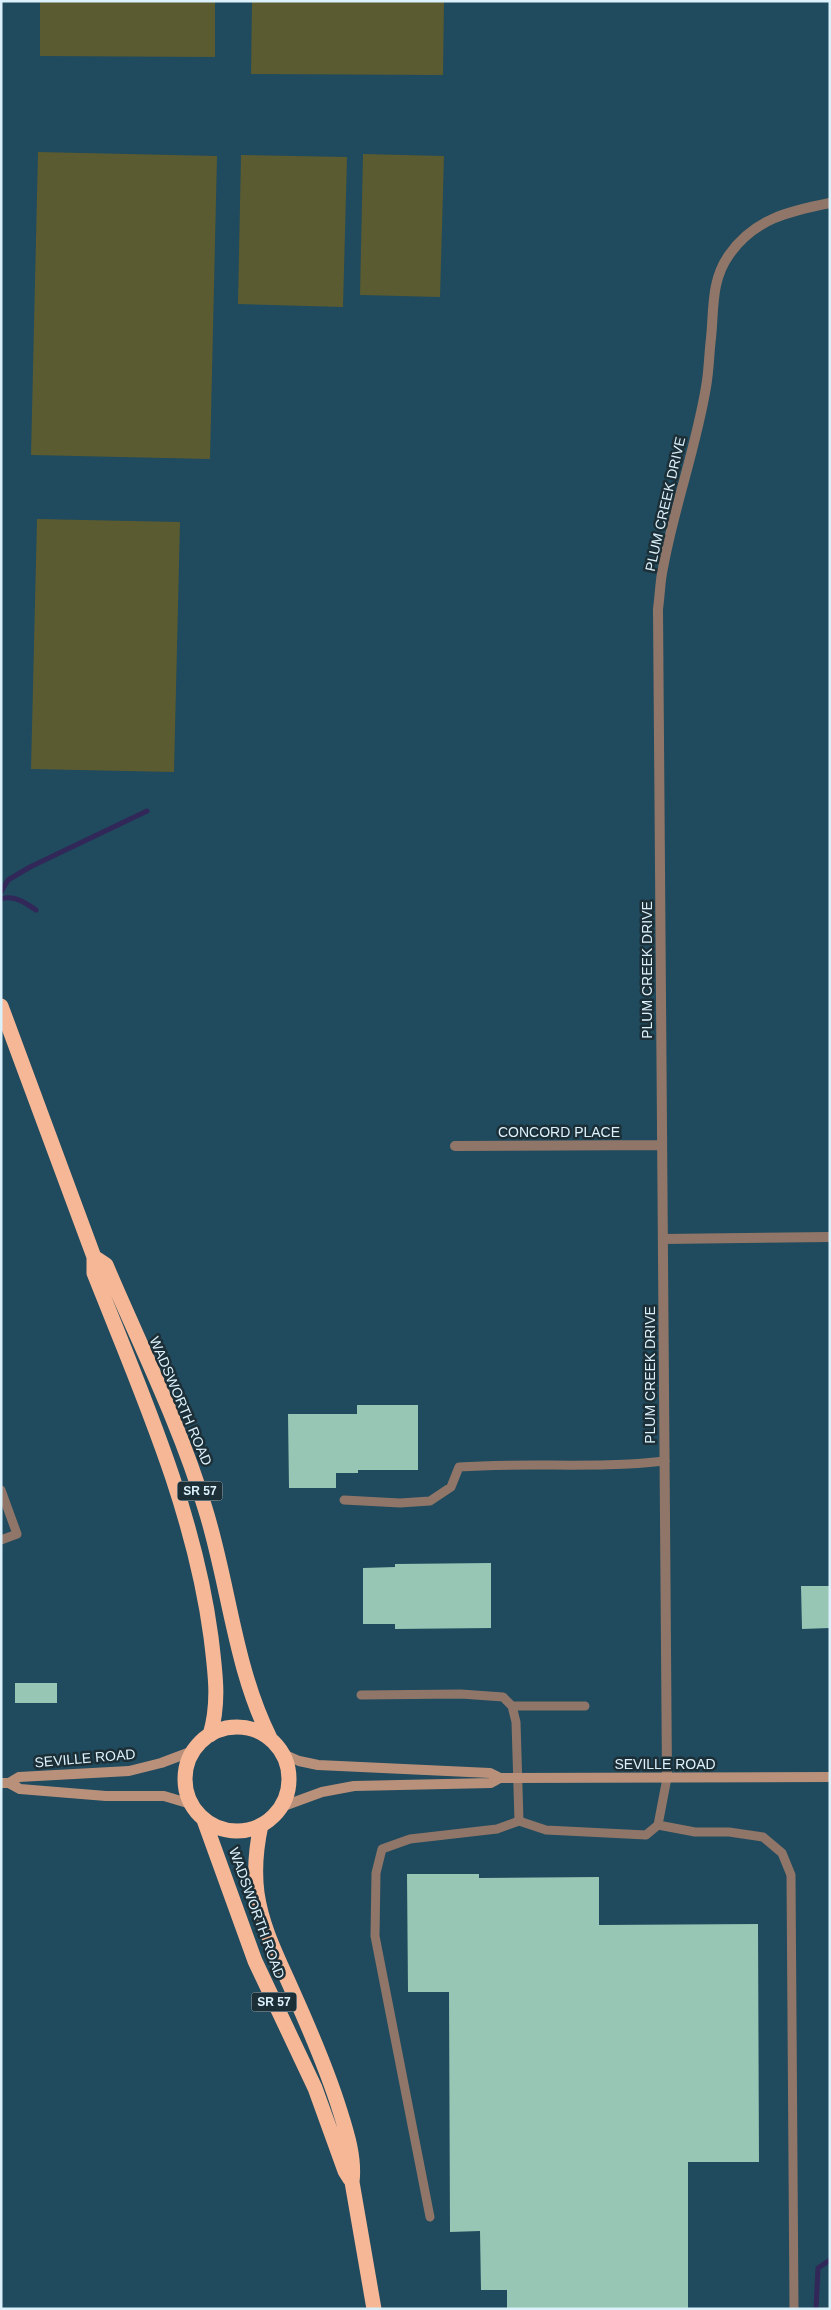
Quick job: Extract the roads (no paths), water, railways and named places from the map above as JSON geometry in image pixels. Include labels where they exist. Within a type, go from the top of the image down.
[{"type":"highway","name":"WADSWORTH ROAD","points":[[1,1006],[94,1257],[94,1273],[165,1453],[193,1544],[208,1616],[216,1679],[216,1707],[210,1735]]},
{"type":"highway","name":"WADSWORTH ROAD","points":[[94,1257],[106,1266],[191,1466],[214,1540],[242,1660],[270,1738],[283,1754],[289,1775],[287,1792],[281,1807]]},
{"type":"highway","name":"WADSWORTH ROAD","points":[[270,1738],[256,1731],[240,1727],[225,1728],[210,1735],[193,1751],[188,1761],[185,1783],[191,1804],[204,1820],[255,1961],[315,2088],[345,2171],[352,2182]]},
{"type":"highway","points":[[261,1825],[281,1807]]},
{"type":"highway","name":"WADSWORTH ROAD","points":[[204,1820],[226,1830],[250,1829],[261,1825]]},
{"type":"highway","name":"WADSWORTH ROAD","points":[[261,1825],[256,1848],[255,1870],[261,1914],[268,1936],[315,2041],[333,2087],[354,2168],[352,2182],[374,2309]]},
{"type":"street","name":"PLUM CREEK DRIVE","points":[[667,1778],[658,609],[662,568],[706,387],[713,296],[719,275],[732,251],[755,227],[776,216],[797,209],[830,203]]},
{"type":"street","name":"CONCORD PLACE","points":[[455,1146],[662,1145]]},
{"type":"street","points":[[663,1239],[830,1237]]},
{"type":"street","name":"SEVILLE ROAD","points":[[5,1783],[19,1777],[128,1771],[161,1763],[193,1751]]},
{"type":"street","name":"SEVILLE ROAD","points":[[283,1754],[299,1761],[318,1765],[490,1773],[500,1778],[830,1777]]},
{"type":"street","name":"SEVILLE ROAD","points":[[281,1807],[322,1792],[354,1786],[491,1783],[500,1778]]},
{"type":"street","name":"SEVILLE ROAD","points":[[5,1783],[20,1789],[48,1792],[106,1796],[164,1796],[191,1804]]},
{"type":"lane","points":[[344,1500],[400,1503],[430,1501],[451,1487],[459,1467],[498,1464],[630,1465],[665,1461]]},
{"type":"lane","points":[[1,1490],[17,1534],[1,1540]]},
{"type":"lane","points":[[361,1695],[461,1694],[503,1697],[512,1706],[516,1722],[519,1821]]},
{"type":"lane","points":[[512,1706],[585,1706]]},
{"type":"lane","points":[[430,2217],[375,1936],[376,1873],[382,1849],[410,1839],[497,1829],[519,1821],[546,1830],[646,1835],[658,1825],[667,1778]]},
{"type":"lane","points":[[658,1825],[695,1832],[729,1832],[763,1837],[782,1853],[791,1875],[794,2309]]},
{"type":"waterway","points":[[1,892],[8,880],[30,867],[147,811]]},
{"type":"waterway","points":[[1,899],[15,899],[36,910]]},
{"type":"waterway","points":[[816,2309],[818,2268],[830,2260]]}]
